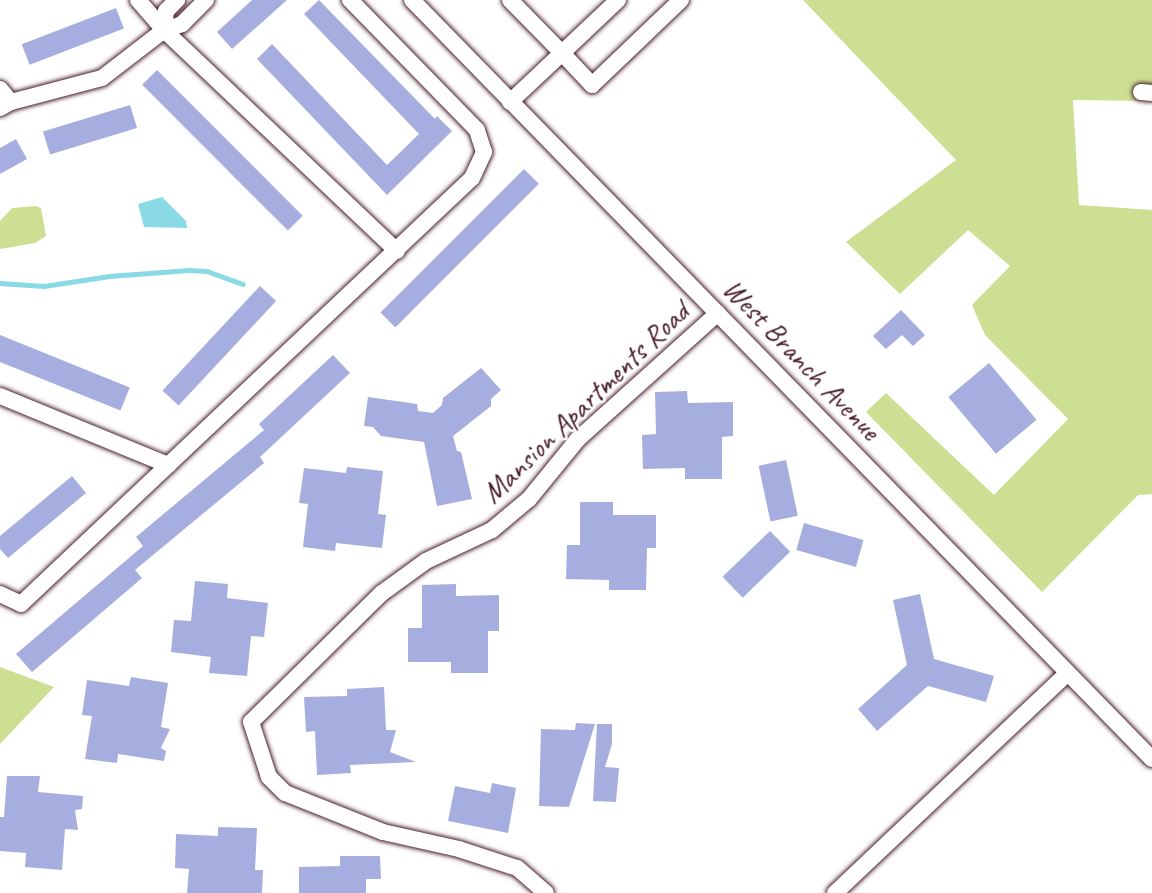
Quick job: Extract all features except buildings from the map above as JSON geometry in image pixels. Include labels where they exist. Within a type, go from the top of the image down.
[{"type":"street","points":[[138,0],[164,30],[397,251]]},
{"type":"street","points":[[164,30],[166,11],[177,0]]},
{"type":"street","points":[[0,89],[6,105],[102,78],[164,30],[182,24],[206,0]]},
{"type":"street","points":[[0,594],[21,604],[472,178],[484,152],[477,130],[350,0]]},
{"type":"street","name":"West Branch Avenue","points":[[412,0],[1152,759]]},
{"type":"street","points":[[510,102],[618,0]]},
{"type":"street","points":[[519,3],[592,85],[681,0]]},
{"type":"street","name":"Mansion Apartments Road","points":[[546,893],[517,868],[459,849],[383,832],[285,793],[269,776],[251,722],[382,593],[426,561],[492,530],[529,499],[578,439],[718,313]]},
{"type":"street","points":[[0,396],[168,465]]},
{"type":"street","points":[[835,893],[1068,673]]},
{"type":"green space","points":[[803,0],[1152,0],[1152,101],[1073,100],[1079,205],[1152,210],[1152,494],[1138,495],[1042,592],[866,412],[886,393],[994,495],[1068,419],[985,335],[972,305],[1010,266],[968,230],[900,294],[846,242],[956,160]]},
{"type":"green space","points":[[12,208],[41,208],[46,236],[35,243],[0,249],[0,221]]},
{"type":"green space","points":[[0,667],[54,687],[0,744]]},
{"type":"water","points":[[162,197],[186,221],[187,228],[144,227],[138,204]]},
{"type":"waterway","points":[[0,283],[44,286],[109,276],[189,270],[207,271],[243,284]]}]
